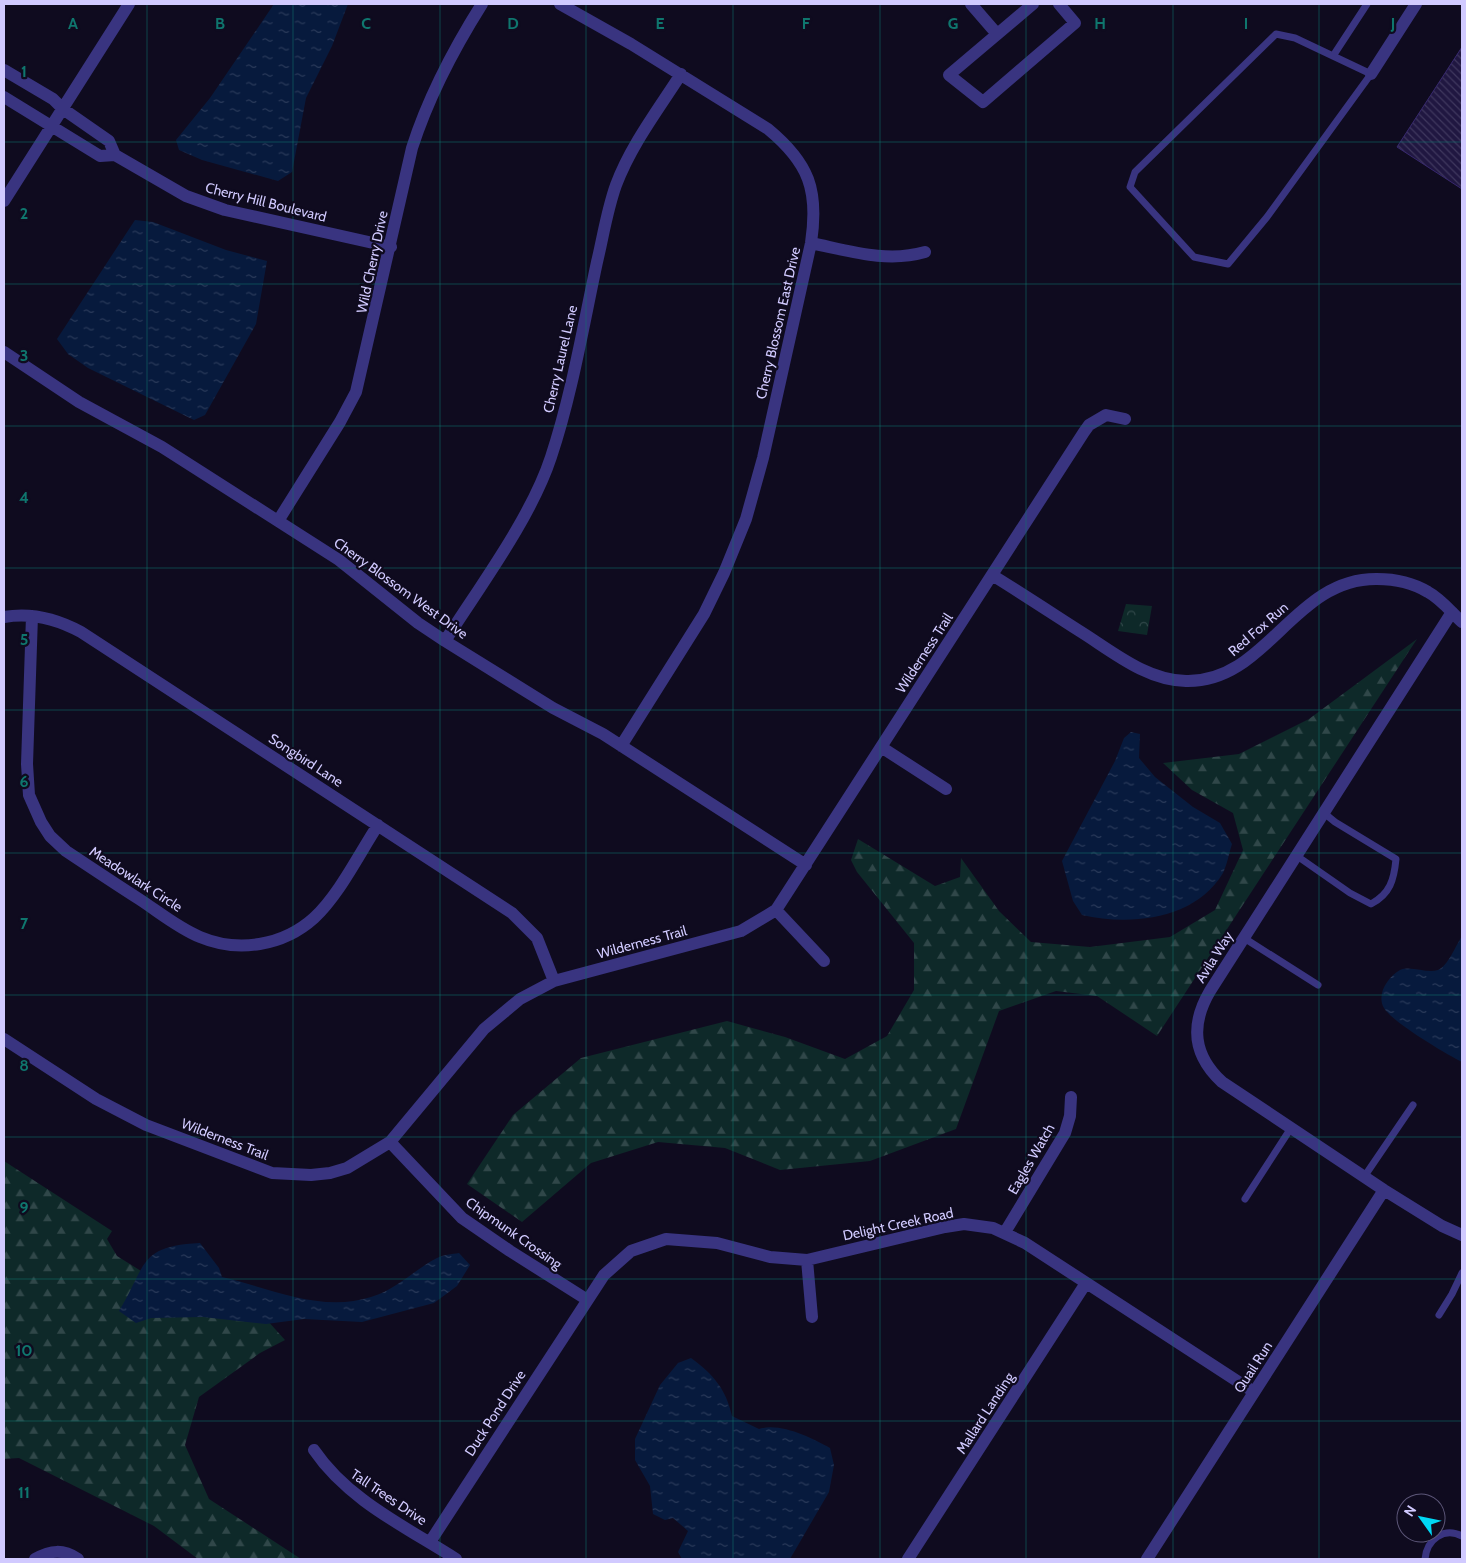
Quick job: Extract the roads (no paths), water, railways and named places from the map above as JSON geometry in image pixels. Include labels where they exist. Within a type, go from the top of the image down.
[{"type":"street","points":[[4,201],[129,4]]},
{"type":"street","name":"Wild Cherry Drive","points":[[278,521],[344,417],[356,392],[412,148],[422,119],[451,55],[482,4]]},
{"type":"street","name":"Cherry Blossom East Drive","points":[[560,4],[681,74],[768,129],[792,152],[805,169],[813,194],[814,212],[811,243],[763,458],[746,519],[724,573],[704,614],[620,746]]},
{"type":"street","points":[[971,4],[997,34]]},
{"type":"street","points":[[1033,4],[949,76],[983,102],[1075,22],[1059,4]]},
{"type":"street","points":[[1371,74],[1416,4]]},
{"type":"street","name":"Cherry Hill Boulevard","points":[[4,70],[53,99],[57,117],[100,156],[115,155],[161,183],[204,204],[390,247]]},
{"type":"street","name":"Cherry Laurel Lane","points":[[445,641],[522,519],[542,479],[550,459],[569,393],[611,200],[638,141],[681,74]]},
{"type":"street","name":"Cherry Hill Boulevard","points":[[4,97],[57,117],[109,141],[115,155]]},
{"type":"street","points":[[811,243],[866,255],[893,258],[925,252]]},
{"type":"street","name":"Cherry Blossom West Drive","points":[[4,352],[79,402],[162,447],[339,560],[418,623],[445,641],[620,746],[806,865]]},
{"type":"street","name":"Wilderness Trail","points":[[4,1039],[96,1099],[127,1116],[245,1164],[272,1173],[300,1176],[330,1173],[361,1160],[390,1142],[484,1029],[520,999],[554,981],[741,931],[776,910],[1089,425],[1106,415],[1125,419]]},
{"type":"street","name":"Red Fox Run","points":[[992,575],[1140,669],[1168,679],[1186,681],[1217,676],[1237,668],[1323,593],[1353,581],[1383,579],[1415,586],[1428,592],[1462,622]]},
{"type":"street","name":"Avila Way","points":[[1452,612],[1203,1003],[1197,1024],[1199,1046],[1207,1066],[1222,1082],[1384,1190],[1442,1226],[1462,1235]]},
{"type":"street","name":"Songbird Lane","points":[[4,617],[32,616],[51,619],[81,632],[512,912],[537,938],[554,981]]},
{"type":"street","name":"Meadowlark Circle","points":[[32,616],[27,764],[29,795],[34,808],[50,836],[66,851],[180,926],[211,941],[232,945],[267,943],[287,937],[306,925],[323,908],[378,825]]},
{"type":"street","points":[[881,747],[946,788]]},
{"type":"street","points":[[776,910],[824,961]]},
{"type":"street","name":"Eagles Watch","points":[[1005,1232],[1066,1133],[1070,1116],[1071,1097]]},
{"type":"street","name":"Chipmunk Crossing","points":[[390,1142],[462,1218],[586,1299]]},
{"type":"street","name":"Quail Run","points":[[1147,1559],[1384,1190]]},
{"type":"street","name":"Delight Creek Road","points":[[586,1299],[619,1259],[631,1250],[660,1240],[683,1239],[708,1242],[770,1256],[807,1260],[946,1227],[979,1225],[1005,1232],[1254,1392]]},
{"type":"street","points":[[807,1260],[812,1317]]},
{"type":"street","name":"Mallard Landing","points":[[908,1559],[1086,1283]]},
{"type":"street","name":"Duck Pond Drive","points":[[430,1542],[586,1299]]},
{"type":"street","name":"Tall Trees Drive","points":[[314,1450],[328,1470],[349,1491],[456,1559]]},
{"type":"street","points":[[35,1559],[51,1552],[59,1551],[78,1559]]},
{"type":"lane","points":[[1333,56],[1367,4]]},
{"type":"lane","points":[[1276,34],[1295,38],[1371,74],[1267,217],[1228,264],[1194,257],[1130,187],[1135,172],[1276,34]]},
{"type":"lane","points":[[1296,856],[1350,893],[1371,904],[1383,898],[1394,880],[1396,859],[1336,822],[1324,812]]},
{"type":"lane","points":[[1244,938],[1318,985]]},
{"type":"lane","points":[[1364,1177],[1413,1105]]},
{"type":"lane","points":[[1245,1199],[1291,1128]]},
{"type":"lane","points":[[1438,1315],[1452,1294],[1462,1273]]},
{"type":"lane","points":[[1425,1559],[1426,1551],[1434,1538],[1444,1533],[1452,1532],[1462,1536]]},
{"type":"water","points":[[274,4],[348,4],[332,46],[306,98],[292,172],[278,181],[202,160],[179,150],[176,140],[210,98]]},
{"type":"water","points":[[135,220],[153,222],[226,250],[267,261],[256,324],[205,415],[194,420],[88,368],[68,354],[57,339]]},
{"type":"water","points":[[1131,732],[1140,734],[1139,758],[1155,777],[1193,807],[1220,823],[1232,844],[1227,863],[1223,873],[1211,889],[1196,901],[1179,910],[1160,916],[1140,919],[1120,920],[1082,915],[1073,901],[1062,861],[1115,761],[1124,738]]},
{"type":"water","points":[[1462,936],[1462,1062],[1432,1045],[1397,1021],[1384,1008],[1381,997],[1384,986],[1400,970],[1409,968],[1434,971],[1442,968]]},
{"type":"water","points":[[200,1243],[219,1268],[222,1277],[315,1301],[352,1301],[380,1294],[442,1256],[459,1253],[470,1265],[457,1286],[434,1303],[362,1322],[304,1319],[266,1324],[203,1317],[151,1318],[136,1323],[119,1311],[141,1270],[155,1254],[165,1248]]},
{"type":"water","points":[[691,1358],[718,1383],[726,1398],[732,1416],[759,1429],[767,1427],[796,1432],[830,1448],[834,1465],[829,1492],[790,1559],[682,1559],[678,1552],[688,1531],[673,1518],[665,1520],[653,1514],[650,1486],[635,1460],[635,1439],[660,1385],[678,1363]]}]
